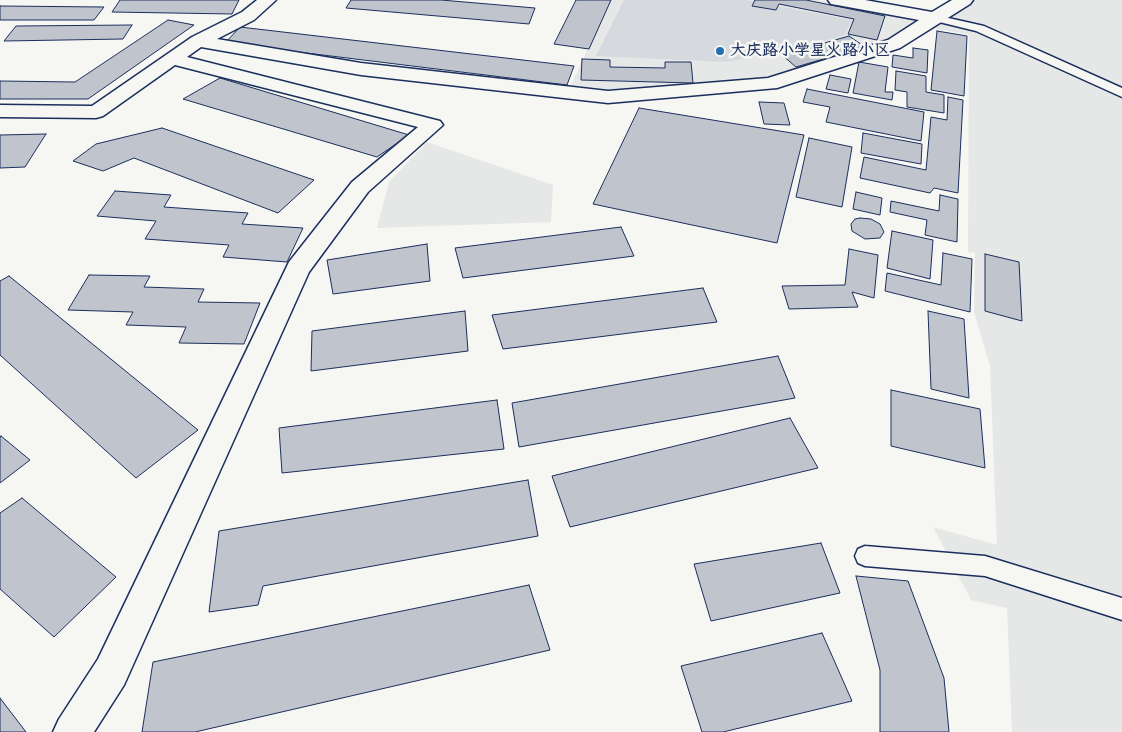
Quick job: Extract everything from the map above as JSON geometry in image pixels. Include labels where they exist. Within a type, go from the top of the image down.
[{"type":"street","points":[[0,111],[96,112],[198,41],[248,16],[267,0]]},
{"type":"street","points":[[837,0],[935,18]]},
{"type":"street","points":[[198,41],[361,69],[608,97],[770,84],[894,44],[964,0]]},
{"type":"street","points":[[72,732],[111,672],[298,268],[360,187],[433,124],[172,59]]},
{"type":"lane","points":[[935,18],[980,28],[1122,93]]},
{"type":"lane","points":[[865,556],[985,566],[1122,609]]},
{"type":"shaded area","name":"大庆路小学星火路小区","points":[[611,0],[818,0],[919,19],[879,44],[768,79],[605,93],[569,89]]},
{"type":"shaded area","points":[[624,0],[745,0],[852,20],[845,35],[798,49],[725,62],[596,56]]},
{"type":"shaded area","points":[[970,0],[1122,0],[1122,732],[1012,732],[1007,608],[971,600],[933,527],[997,545],[990,366],[974,312],[975,253],[968,252],[969,35],[927,27]]},
{"type":"shaded area","points":[[427,142],[553,185],[551,222],[377,228],[389,182]]},
{"type":"building","points":[[120,0],[239,0],[232,14],[112,12]]},
{"type":"building","points":[[351,0],[441,0],[535,8],[529,24],[346,8]]},
{"type":"building","points":[[576,0],[611,0],[589,49],[554,44]]},
{"type":"building","points":[[755,0],[806,0],[885,16],[877,40],[848,34],[854,19],[779,4],[776,10],[752,6]]},
{"type":"building","points":[[0,6],[104,7],[94,20],[0,20]]},
{"type":"building","points":[[168,20],[194,25],[88,99],[0,99],[0,81],[75,82]]},
{"type":"building","points":[[132,25],[123,39],[4,41],[16,26]]},
{"type":"building","points":[[240,27],[574,66],[567,85],[225,43]]},
{"type":"building","points":[[937,31],[967,36],[964,96],[931,90]]},
{"type":"building","points":[[849,36],[865,47],[796,67],[782,55]]},
{"type":"building","points":[[913,48],[928,50],[927,73],[892,67],[893,55],[913,58]]},
{"type":"building","points":[[582,59],[610,60],[610,67],[665,68],[665,62],[691,62],[693,83],[581,80]]},
{"type":"building","points":[[859,62],[888,67],[885,92],[893,92],[892,100],[853,93]]},
{"type":"building","points":[[896,71],[926,76],[926,92],[944,95],[944,113],[907,107],[907,92],[895,90]]},
{"type":"building","points":[[830,75],[851,79],[848,93],[826,89]]},
{"type":"building","points":[[220,78],[409,135],[377,157],[183,99]]},
{"type":"building","points":[[807,89],[924,112],[921,141],[826,122],[830,107],[803,102]]},
{"type":"building","points":[[948,97],[963,100],[958,193],[934,188],[930,193],[860,178],[864,157],[926,170],[931,117],[947,120]]},
{"type":"building","points":[[759,102],[784,103],[790,125],[764,124]]},
{"type":"building","points":[[639,108],[804,135],[777,243],[593,204]]},
{"type":"building","points":[[162,128],[314,180],[278,213],[134,158],[103,171],[73,161],[96,144]]},
{"type":"building","points":[[863,133],[922,144],[921,164],[861,153]]},
{"type":"building","points":[[46,134],[25,167],[0,168],[0,135]]},
{"type":"building","points":[[809,138],[852,147],[842,207],[796,197]]},
{"type":"building","points":[[115,191],[171,195],[164,207],[248,213],[242,224],[303,228],[287,262],[223,257],[229,245],[145,239],[156,221],[97,216]]},
{"type":"building","points":[[856,192],[882,198],[880,215],[853,209]]},
{"type":"building","points":[[940,195],[958,199],[957,242],[925,235],[927,220],[890,212],[891,201],[939,211]]},
{"type":"building","points":[[855,219],[871,219],[880,224],[884,232],[880,238],[865,239],[852,231],[851,224]]},
{"type":"building","points":[[621,227],[634,256],[463,278],[455,248]]},
{"type":"building","points":[[892,231],[933,240],[930,279],[887,268]]},
{"type":"building","points":[[427,244],[430,281],[333,294],[327,260]]},
{"type":"building","points":[[849,249],[878,255],[874,298],[852,292],[858,307],[789,309],[782,286],[845,285]]},
{"type":"building","points":[[943,253],[972,259],[970,312],[885,291],[887,273],[941,285]]},
{"type":"building","points":[[985,254],[1019,262],[1022,321],[985,311]]},
{"type":"building","points":[[89,275],[150,276],[144,287],[204,289],[198,302],[260,303],[244,344],[179,343],[186,327],[126,325],[133,312],[68,310]]},
{"type":"building","points":[[9,276],[198,430],[136,478],[0,355],[0,281]]},
{"type":"building","points":[[703,288],[717,322],[503,349],[492,315]]},
{"type":"building","points":[[465,311],[468,351],[311,371],[312,331]]},
{"type":"building","points":[[928,311],[964,319],[969,398],[931,389]]},
{"type":"building","points":[[778,356],[795,398],[519,447],[512,403]]},
{"type":"building","points":[[891,390],[980,409],[985,468],[891,446]]},
{"type":"building","points":[[497,400],[504,449],[282,473],[279,428]]},
{"type":"building","points":[[790,418],[818,468],[570,527],[552,476]]},
{"type":"building","points":[[0,437],[30,460],[0,483]]},
{"type":"building","points":[[528,480],[538,536],[263,586],[258,605],[209,612],[219,531]]},
{"type":"building","points":[[22,498],[116,577],[54,637],[0,589],[0,513]]},
{"type":"building","points":[[821,543],[840,593],[711,621],[694,564]]},
{"type":"building","points":[[856,576],[908,581],[944,678],[949,732],[880,732],[880,670]]},
{"type":"building","points":[[529,585],[550,650],[195,732],[142,732],[153,662]]},
{"type":"building","points":[[822,633],[852,701],[723,732],[702,732],[681,666]]},
{"type":"building","points":[[0,698],[26,732],[0,732]]},
{"type":"place","name":"大庆路小学星火路小区","points":[[720,51]]}]
